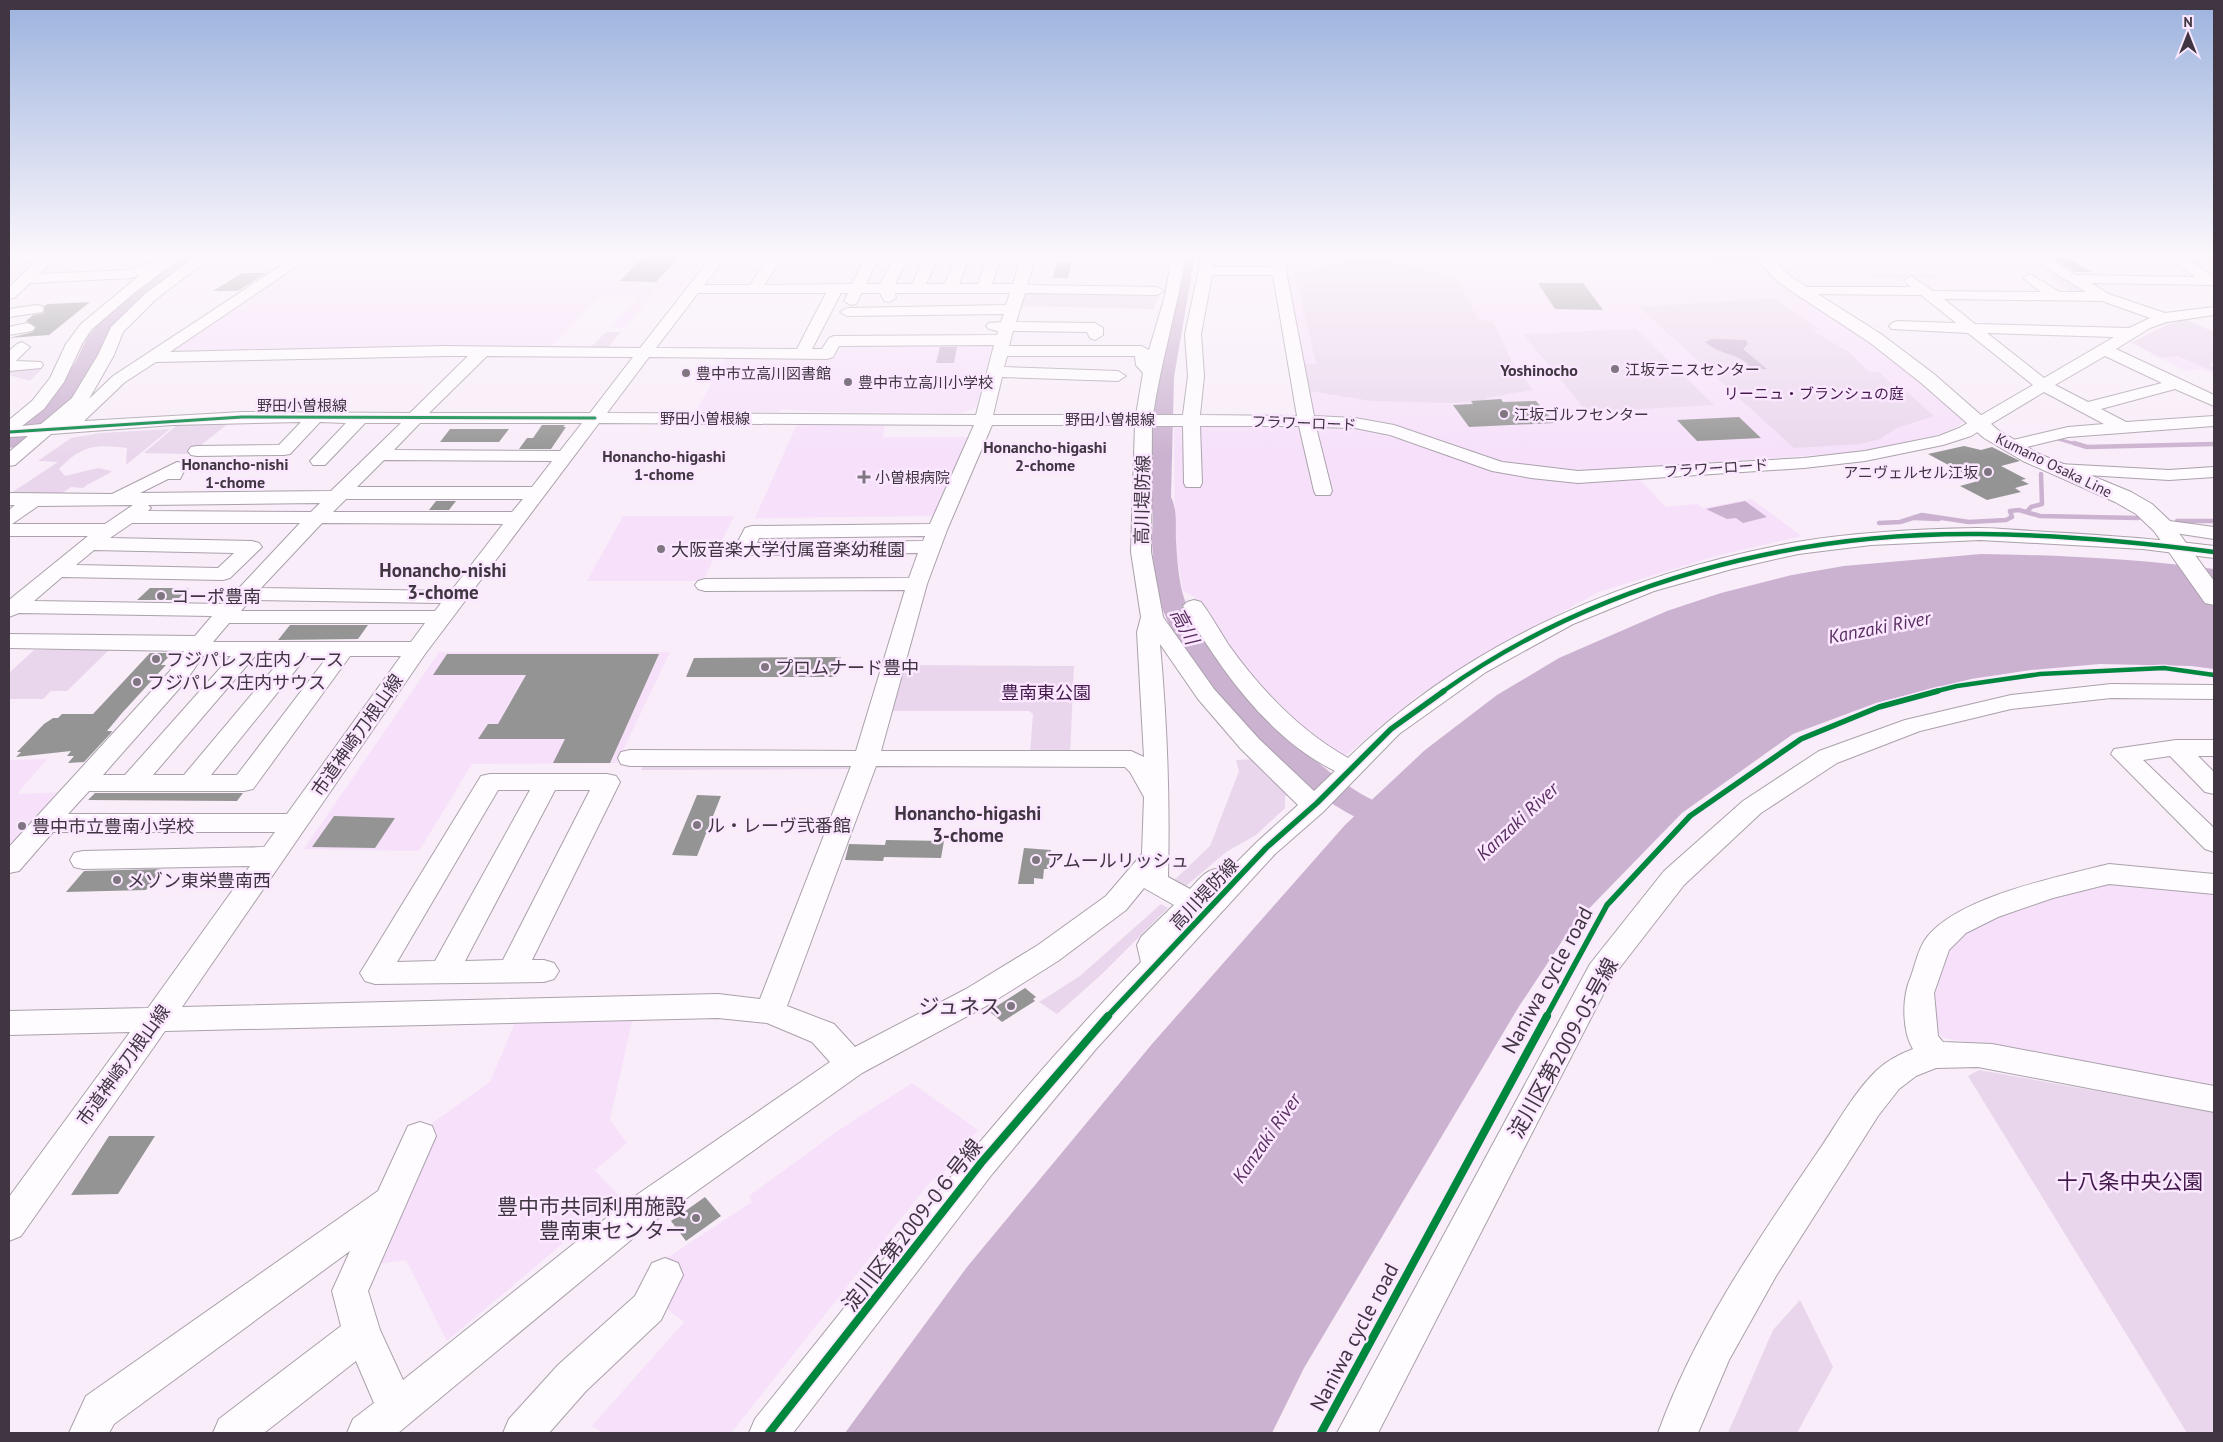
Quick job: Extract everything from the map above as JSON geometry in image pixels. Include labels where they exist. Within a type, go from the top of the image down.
[{"type":"main road","name":"Kumano Osaka Line","points":[[1850,322],[1875,338],[1927,378],[1991,434],[2011,446],[2123,497],[2144,509],[2162,526],[2214,598]]},
{"type":"street","points":[[9,428],[38,405],[58,379],[74,344],[86,327],[92,322]]},
{"type":"street","points":[[79,401],[106,355],[116,330],[124,322]]},
{"type":"street","points":[[9,470],[79,401],[154,347],[194,322]]},
{"type":"street","points":[[9,461],[119,379],[203,322]]},
{"type":"street","name":"市道神崎刀根山線","points":[[9,1225],[296,823],[416,649],[668,322]]},
{"type":"street","points":[[802,354],[818,322]]},
{"type":"street","points":[[153,357],[268,356],[314,353],[482,352],[827,354],[842,322]]},
{"type":"street","points":[[840,326],[860,322]]},
{"type":"street","points":[[834,341],[984,322]]},
{"type":"street","points":[[770,1012],[866,759],[914,592],[933,539],[983,426],[983,419],[1009,322]]},
{"type":"street","points":[[1020,322],[1051,332],[1095,328],[1095,336]]},
{"type":"street","points":[[1024,322],[1142,351],[1144,364],[1151,372]]},
{"type":"street","name":"高川堤防線","points":[[1165,322],[1151,372],[1144,420],[1141,552],[1152,618],[1206,694],[1250,744],[1316,804]]},
{"type":"street","points":[[1193,483],[1191,419],[1196,376],[1192,334],[1194,322]]},
{"type":"street","points":[[1288,322],[1306,421],[1323,491]]},
{"type":"street","points":[[1961,322],[2043,386],[2124,428]]},
{"type":"street","name":"フラワーロード","points":[[1191,419],[1355,423],[1394,430],[1498,467],[1531,474],[1578,477],[1804,463],[1865,456],[1943,440],[1965,432],[2132,333],[2155,322]]},
{"type":"street","points":[[1897,326],[1970,330],[2132,333]]},
{"type":"street","points":[[9,331],[27,328]]},
{"type":"street","points":[[9,359],[22,347]]},
{"type":"street","points":[[2105,350],[2214,401]]},
{"type":"street","points":[[9,864],[177,676],[197,646],[226,613],[316,516],[385,449],[455,376],[482,352]]},
{"type":"street","points":[[9,366],[35,365]]},
{"type":"street","points":[[995,372],[1118,376]]},
{"type":"street","points":[[2086,408],[2176,384]]},
{"type":"street","points":[[238,451],[274,417]]},
{"type":"street","name":"野田小曽根線","points":[[9,432],[173,420],[274,417],[1191,419]]},
{"type":"street","points":[[197,451],[238,451],[278,456],[316,417]]},
{"type":"street","points":[[319,461],[360,417]]},
{"type":"street","points":[[2011,446],[2068,432],[2214,421]]},
{"type":"street","points":[[9,454],[51,430]]},
{"type":"street","points":[[116,499],[176,471],[223,430]]},
{"type":"street","points":[[385,449],[511,443]]},
{"type":"street","points":[[385,449],[566,456]]},
{"type":"street","points":[[2059,469],[2169,475],[2214,472]]},
{"type":"street","points":[[221,517],[246,492]]},
{"type":"street","points":[[9,498],[92,500],[246,492],[337,495],[537,493]]},
{"type":"street","points":[[11,609],[89,544],[130,517],[153,498]]},
{"type":"street","points":[[9,519],[33,500]]},
{"type":"street","points":[[56,530],[92,500]]},
{"type":"street","points":[[130,517],[518,518]]},
{"type":"street","points":[[2162,526],[2214,533]]},
{"type":"street","points":[[9,530],[110,530]]},
{"type":"street","points":[[752,532],[933,539],[744,549],[752,532]]},
{"type":"street","name":"高川堤防線","points":[[1084,1040],[1266,848],[1316,804],[1391,730],[1478,667],[1564,619],[1647,586],[1727,564],[1798,548],[1925,535],[2058,537],[2214,552]]},
{"type":"street","points":[[57,571],[223,574],[252,547],[89,544]]},
{"type":"street","points":[[707,592],[914,592]]},
{"type":"street","points":[[244,594],[448,607]]},
{"type":"street","points":[[1194,606],[1213,639],[1245,683],[1288,727],[1337,764],[1350,771]]},
{"type":"street","points":[[11,609],[226,613],[448,607]]},
{"type":"street","points":[[1152,618],[1148,632],[1156,727],[1157,799],[1169,885],[1151,945],[1156,965]]},
{"type":"street","points":[[12,644],[197,646],[249,649],[416,649]]},
{"type":"street","points":[[132,783],[249,649]]},
{"type":"street","points":[[191,783],[301,649]]},
{"type":"street","points":[[80,783],[244,783],[344,649]]},
{"type":"street","name":"淀川区第2009-05号線","points":[[1358,1433],[1600,972],[1674,878],[1752,808],[1828,757],[1913,724],[2011,702],[2111,691],[2214,692]]},
{"type":"street","points":[[2214,748],[2176,748],[2123,754],[2214,843]]},
{"type":"street","points":[[2176,748],[2214,786]]},
{"type":"street","points":[[630,758],[1131,760],[1140,767],[1157,799]]},
{"type":"street","points":[[512,971],[607,782],[490,782],[375,973],[544,971]]},
{"type":"street","points":[[444,972],[547,782]]},
{"type":"street","points":[[44,823],[296,823]]},
{"type":"street","points":[[367,1433],[637,1214],[851,1064],[977,997],[1048,953],[1116,903],[1266,848]]},
{"type":"street","points":[[83,860],[272,856]]},
{"type":"street","points":[[1935,1055],[1923,1039],[1919,993],[1937,945],[1956,926],[1988,910],[2047,890],[2109,874],[2214,884]]},
{"type":"street","points":[[9,1023],[718,1006],[770,1012],[823,1033],[851,1064]]},
{"type":"street","name":"淀川区第2009-0６号線","points":[[769,1433],[980,1163],[1084,1040]]},
{"type":"street","points":[[1678,1433],[1694,1390],[1730,1319],[1867,1106],[1886,1080],[1909,1064],[1935,1055],[1965,1054],[2010,1060],[2214,1099]]},
{"type":"street","points":[[396,1409],[362,1332],[350,1291],[420,1136]]},
{"type":"street","points":[[89,1433],[100,1410],[391,1201]]},
{"type":"street","points":[[523,1433],[572,1378],[648,1308],[665,1275]]},
{"type":"street","points":[[233,1433],[362,1332]]},
{"type":"shaded area","points":[[211,322],[575,322],[547,350],[162,355]]},
{"type":"shaded area","points":[[614,322],[630,322],[625,328],[610,327]]},
{"type":"shaded area","points":[[1295,322],[1848,322],[1969,420],[1944,433],[1861,452],[1573,472],[1532,468],[1501,462],[1396,426],[1321,417],[1313,413]]},
{"type":"shaded area","points":[[2214,333],[2214,374],[2203,369],[2186,371],[2149,353]]},
{"type":"shaded area","name":"豊中市立高川小学校","points":[[986,343],[995,347],[976,407],[962,413],[818,412],[783,409],[778,412],[704,412],[698,408],[726,356],[836,356],[843,344]]},
{"type":"shaded area","points":[[1200,422],[1353,427],[1418,442],[1460,460],[1494,471],[1532,478],[1581,483],[1640,480],[1666,507],[1697,504],[1703,508],[1751,499],[1802,536],[1716,556],[1599,592],[1477,658],[1416,697],[1345,756],[1335,757],[1291,724],[1218,639],[1193,596],[1183,591],[1175,543],[1174,424]]},
{"type":"shaded area","name":"小曽根病院","points":[[797,424],[885,424],[883,437],[973,437],[937,516],[755,518]]},
{"type":"shaded area","name":"大阪音楽大学付属音楽幼稚園","points":[[623,516],[734,516],[703,581],[587,581]]},
{"type":"shaded area","points":[[439,652],[670,652],[617,763],[472,764],[419,851],[304,849]]},
{"type":"shaded area","name":"豊中市立豊南小学校","points":[[47,759],[17,794],[66,792],[9,857],[9,760]]},
{"type":"shaded area","points":[[2116,877],[2214,887],[2214,1086],[1944,1038],[1928,1025],[1926,999],[1950,950],[1976,923]]},
{"type":"shaded area","points":[[633,1017],[610,1120],[627,1143],[595,1170],[619,1196],[447,1341],[406,1260],[370,1265],[428,1126],[490,1082],[516,1020]]},
{"type":"shaded area","points":[[912,1083],[978,1130],[940,1177],[931,1181],[731,1433],[604,1433],[592,1426],[684,1322],[660,1304],[665,1259],[752,1202],[749,1196],[839,1130]]},
{"type":"green space","points":[[1306,322],[1493,322],[1512,362],[1533,390],[1486,398],[1487,400],[1451,403],[1371,401],[1310,391],[1303,364],[1316,364]]},
{"type":"green space","name":"リーニュ・ブランシュの庭","points":[[1656,322],[1809,322],[1819,329],[1813,331],[1849,352],[1869,372],[1879,372],[1894,386],[1905,390],[1934,416],[1897,428],[1880,439],[1860,444],[1794,448]]},
{"type":"green space","points":[[2175,322],[2192,322],[2214,332],[2214,339],[2210,340],[2214,343],[2214,363],[2209,364],[2214,368],[2214,371],[2178,356],[2162,358],[2131,343]]},
{"type":"green space","name":"江坂テニスセンター","points":[[1636,329],[1714,405],[1587,412],[1523,334]]},
{"type":"green space","points":[[606,332],[621,332],[605,351],[588,350]]},
{"type":"green space","points":[[40,366],[41,370],[30,381],[9,375],[9,368]]},
{"type":"green space","points":[[229,423],[190,454],[144,453],[177,425]]},
{"type":"green space","points":[[170,429],[126,465],[127,448],[107,446],[90,448],[75,455],[59,469],[65,476],[98,468],[112,471],[83,488],[71,487],[56,497],[11,496],[11,493],[58,462],[38,461],[71,438],[101,433]]},
{"type":"green space","points":[[34,650],[109,650],[67,691],[51,691],[43,699],[9,699],[9,673]]},
{"type":"green space","name":"豊南東公園","points":[[900,665],[1074,666],[1070,755],[1030,755],[1033,714],[1029,711],[890,711]]},
{"type":"green space","points":[[1257,759],[1292,794],[1285,796],[1285,808],[1256,835],[1226,852],[1180,891],[1169,885],[1210,846],[1239,771],[1236,760]]},
{"type":"green space","points":[[852,761],[854,769],[641,770],[644,762]]},
{"type":"green space","points":[[1161,904],[1168,908],[1102,974],[1057,1014],[1039,1002],[1080,976]]},
{"type":"green space","name":"十八条中央公園","points":[[1979,1070],[2214,1112],[2214,1433],[2187,1433],[1968,1076]]},
{"type":"green space","points":[[1800,1300],[1833,1367],[1797,1433],[1728,1433],[1773,1330]]},
{"type":"water","points":[[1712,339],[1746,340],[1748,344],[1743,349],[1767,369],[1741,370],[1748,367],[1748,364],[1743,360],[1715,349],[1705,342]]},
{"type":"water","points":[[940,347],[957,347],[954,363],[936,363]]},
{"type":"water","points":[[1745,501],[1767,517],[1743,523],[1736,518],[1727,519],[1706,509]]},
{"type":"water","name":"Kanzaki River","points":[[1981,554],[2098,558],[2214,569],[2214,669],[2191,666],[2100,664],[2031,670],[1971,679],[1876,703],[1793,734],[1682,813],[1572,926],[1518,1008],[1304,1368],[1272,1433],[845,1433],[967,1267],[1152,1044],[1345,825],[1425,750],[1497,695],[1559,658],[1667,611],[1721,593],[1792,575],[1844,566]]},
{"type":"building","points":[[28,322],[65,322],[49,335],[9,338],[33,332],[36,327]]},
{"type":"building","name":"江坂ゴルフセンター","points":[[1501,399],[1503,402],[1536,401],[1555,423],[1469,427],[1453,405],[1473,404],[1471,401]]},
{"type":"building","points":[[1739,417],[1761,438],[1697,441],[1677,420]]},
{"type":"building","points":[[542,425],[565,425],[563,427],[566,427],[551,449],[519,449],[527,438],[533,438]]},
{"type":"building","points":[[450,429],[509,429],[499,442],[440,442]]},
{"type":"building","name":"アニヴェルセル江坂","points":[[1964,446],[1981,450],[1992,447],[2020,461],[2001,466],[2026,479],[2021,480],[2029,484],[2015,488],[2021,492],[1987,500],[1960,486],[1978,481],[1928,454]]},
{"type":"building","points":[[436,501],[456,501],[449,510],[429,510]]},
{"type":"building","name":"コーポ豊南","points":[[150,588],[189,588],[177,600],[137,600]]},
{"type":"building","points":[[290,625],[368,625],[358,639],[278,640]]},
{"type":"building","points":[[150,653],[172,653],[161,665],[166,665],[122,713],[107,731],[112,731],[111,733],[84,762],[68,763],[74,756],[67,756],[71,751],[16,757],[21,752],[17,752],[44,724],[53,718],[58,718],[62,714],[93,714]]},
{"type":"building","points":[[447,654],[659,654],[610,763],[553,763],[565,739],[478,739],[488,724],[498,724],[526,675],[433,675]]},
{"type":"building","name":"プロムナード豊中","points":[[841,657],[836,677],[686,677],[694,658]]},
{"type":"building","points":[[95,793],[243,793],[237,801],[88,800]]},
{"type":"building","name":"ル・レーヴ弐番館","points":[[697,795],[721,796],[697,856],[672,855]]},
{"type":"building","points":[[334,816],[395,818],[375,848],[312,847]]},
{"type":"building","points":[[886,840],[944,841],[941,858],[884,857],[883,861],[845,860],[849,844],[885,845]]},
{"type":"building","name":"アムールリッシュ","points":[[1024,848],[1051,850],[1048,869],[1044,869],[1043,879],[1034,878],[1034,884],[1018,884]]},
{"type":"building","points":[[162,869],[146,890],[66,892],[84,871]]},
{"type":"building","name":"ジュネス","points":[[1025,988],[1036,997],[1033,999],[1035,1001],[1002,1022],[989,1011]]},
{"type":"building","points":[[109,1136],[155,1136],[118,1194],[71,1195]]},
{"type":"building","name":"豊中市共同利用施設 豊南東センター","points":[[705,1197],[721,1216],[686,1241],[671,1221]]},
{"type":"waterway","points":[[9,442],[39,420],[64,398],[86,361],[97,336],[110,322]]},
{"type":"waterway","name":"高川","points":[[1174,322],[1164,377],[1160,497],[1165,508],[1164,542],[1172,601],[1191,642],[1223,686],[1286,751],[1336,792],[1398,826]]},
{"type":"waterway","points":[[2058,439],[2079,445]]},
{"type":"waterway","points":[[2074,443],[2087,447],[2214,444],[2184,445]]},
{"type":"waterway","points":[[2027,512],[2031,507],[2042,504],[2041,474]]},
{"type":"waterway","points":[[1879,523],[1900,522],[1922,515],[1969,522],[2006,520],[2012,517],[2010,511],[2019,510],[2040,516],[2138,518]]},
{"type":"waterway","points":[[1914,518],[1939,519]]},
{"type":"waterway","points":[[2177,521],[2214,521]]},
{"type":"cycle path","points":[[9,432],[242,417],[595,418]]},
{"type":"cycle path","points":[[769,1433],[981,1163],[1085,1040],[1266,848],[1317,803],[1391,729],[1478,667],[1565,619],[1647,587],[1727,564],[1798,548],[1871,539],[1980,534],[2143,543],[2214,552]]},
{"type":"cycle path","name":"Naniwa cycle road","points":[[1321,1433],[1607,905],[1690,816],[1801,739],[1879,707],[1957,686],[2040,674],[2164,668],[2214,675]]},
{"type":"place","name":"江坂テニスセンター","points":[[1615,369]]},
{"type":"place","name":"豊中市立高川図書館","points":[[686,373]]},
{"type":"place","name":"豊中市立高川小学校","points":[[848,382]]},
{"type":"place","name":"江坂ゴルフセンター","points":[[1504,414]]},
{"type":"place","name":"アニヴェルセル江坂","points":[[1988,472]]},
{"type":"place","name":"小曽根病院","points":[[864,477]]},
{"type":"place","name":"大阪音楽大学付属音楽幼稚園","points":[[661,549]]},
{"type":"place","name":"コーポ豊南","points":[[161,596]]},
{"type":"place","name":"フジパレス庄内ノース","points":[[156,659]]},
{"type":"place","name":"プロムナード豊中","points":[[765,667]]},
{"type":"place","name":"フジパレス庄内サウス","points":[[137,682]]},
{"type":"place","name":"ル・レーヴ弐番館","points":[[697,825]]},
{"type":"place","name":"豊中市立豊南小学校","points":[[22,826]]},
{"type":"place","name":"アムールリッシュ","points":[[1036,860]]},
{"type":"place","name":"メゾン東栄豊南西","points":[[117,880]]},
{"type":"place","name":"ジュネス","points":[[1011,1006]]},
{"type":"place","name":"豊中市共同利用施設 豊南東センター","points":[[696,1218]]},
{"type":"district","name":"Yoshinocho","points":[[1539,370]]},
{"type":"district","name":"Honancho-higashi 2-chome","points":[[1045,456]]},
{"type":"district","name":"Honancho-higashi 1-chome","points":[[664,465]]},
{"type":"district","name":"Honancho-nishi 1-chome","points":[[235,473]]},
{"type":"district","name":"Honancho-nishi 3-chome","points":[[443,581]]},
{"type":"district","name":"Honancho-higashi 3-chome","points":[[968,824]]}]
